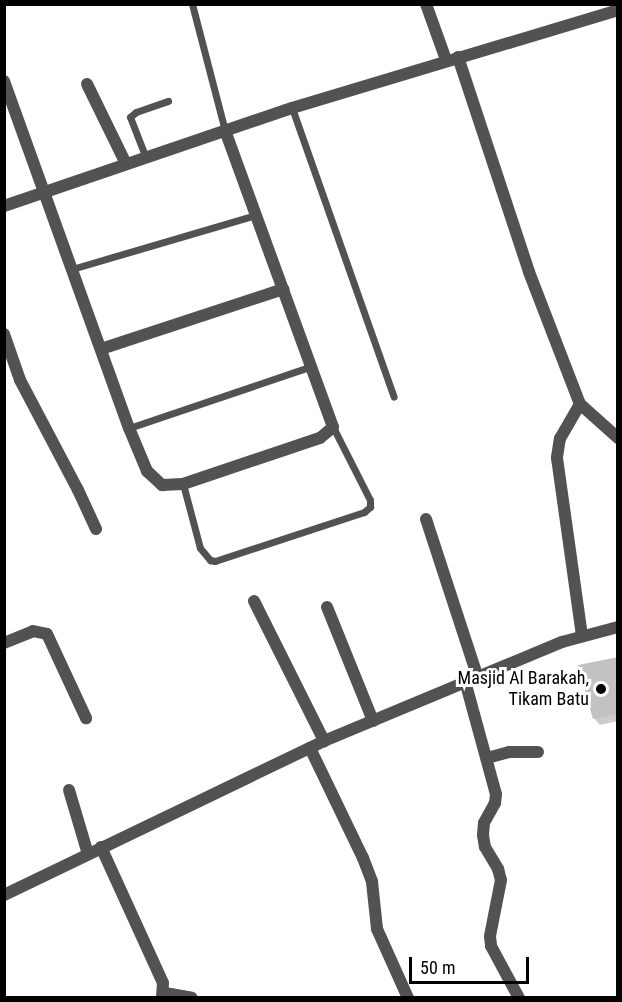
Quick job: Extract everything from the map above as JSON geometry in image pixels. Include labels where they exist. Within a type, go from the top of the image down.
[{"type":"street","points":[[426,4],[452,59],[529,272],[580,404],[618,438]]},
{"type":"street","points":[[4,206],[292,108],[618,10]]},
{"type":"street","points":[[4,81],[129,428],[147,471],[162,485],[183,484],[320,438],[333,427],[225,131]]},
{"type":"street","points":[[87,84],[126,164]]},
{"type":"street","points":[[101,349],[283,289]]},
{"type":"street","points":[[4,334],[20,381],[78,490],[96,530]]},
{"type":"street","points":[[580,404],[560,438],[557,458],[582,635]]},
{"type":"street","points":[[426,519],[477,675]]},
{"type":"street","points":[[254,601],[324,741]]},
{"type":"street","points":[[327,606],[373,721]]},
{"type":"street","points":[[4,895],[324,741],[477,675],[582,635],[618,627]]},
{"type":"street","points":[[4,643],[33,631],[47,634],[86,718]]},
{"type":"street","points":[[465,681],[496,794],[495,803],[484,823],[483,835],[485,847],[498,869],[501,880],[490,945],[519,998]]},
{"type":"street","points":[[310,748],[363,858],[372,882],[377,929],[408,998]]},
{"type":"street","points":[[487,758],[508,752],[538,752]]},
{"type":"street","points":[[69,790],[88,854]]},
{"type":"street","points":[[101,847],[163,983],[164,995],[192,998]]},
{"type":"lane","points":[[192,4],[225,131]]},
{"type":"lane","points":[[146,158],[130,117],[136,112],[168,101]]},
{"type":"lane","points":[[292,108],[394,397]]},
{"type":"lane","points":[[72,269],[256,215]]},
{"type":"lane","points":[[129,428],[312,366]]},
{"type":"lane","points":[[183,484],[200,548],[210,560],[215,561],[364,512],[370,507],[370,500],[333,427]]},
{"type":"building","name":"Masjid Al Barakah, Tikam Batu","points":[[618,657],[618,714],[593,719],[578,665]]},
{"type":"place","name":"Masjid Al Barakah, Tikam Batu","points":[[601,689]]}]
